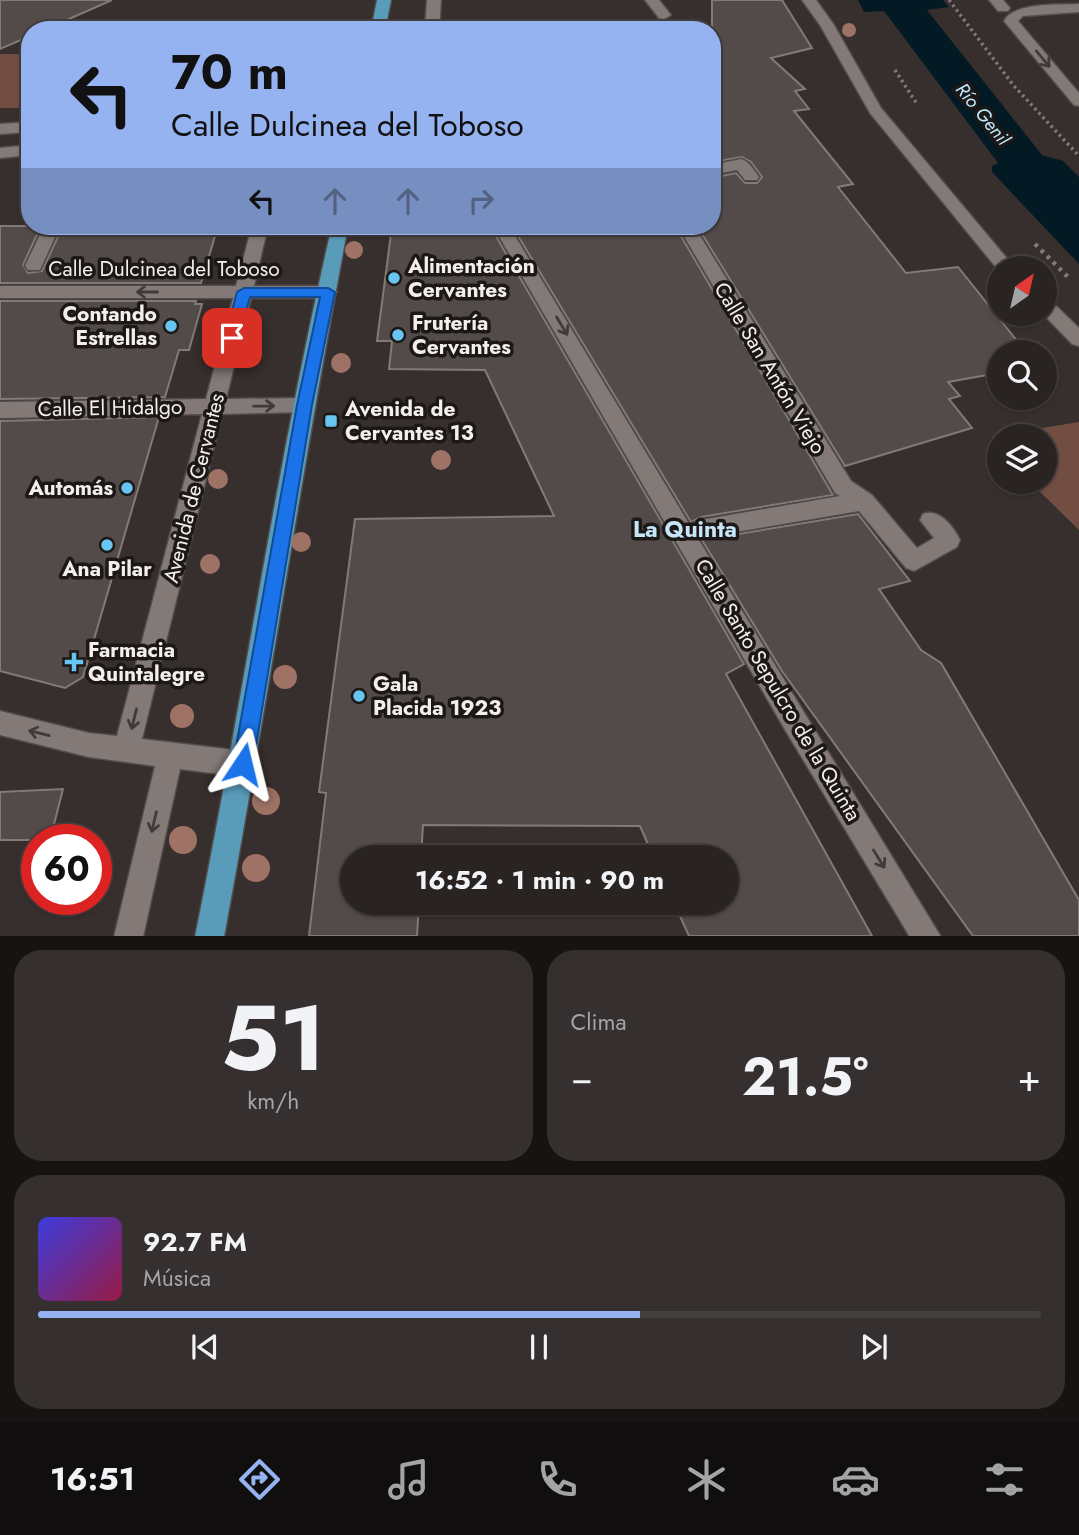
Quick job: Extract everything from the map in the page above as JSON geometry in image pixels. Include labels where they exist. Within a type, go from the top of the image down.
[{"type":"main road","points":[[380,21],[384,0]]},
{"type":"main road","points":[[209,936],[243,764],[304,405],[338,235]]},
{"type":"street","points":[[433,21],[434,0]]},
{"type":"street","points":[[652,0],[664,15]]},
{"type":"street","points":[[809,0],[827,25],[876,110],[996,256]]},
{"type":"street","points":[[1004,8],[1020,12],[1079,8]]},
{"type":"street","points":[[1004,8],[1011,21],[1079,102]]},
{"type":"street","points":[[0,129],[21,128]]},
{"type":"street","points":[[0,153],[21,151]]},
{"type":"street","points":[[721,168],[741,164],[751,177]]},
{"type":"street","points":[[34,265],[48,235]]},
{"type":"street","name":"Avenida de Cervantes","points":[[126,751],[258,235]]},
{"type":"street","name":"Calle Santo Sepulcro de la Quinta","points":[[506,235],[793,720],[927,936]]},
{"type":"street","name":"Calle San Antón Viejo","points":[[690,235],[843,487],[864,500],[914,561],[949,540],[931,520]]},
{"type":"street","name":"Calle Dulcinea del Toboso","points":[[0,292],[328,292]]},
{"type":"street","points":[[1057,317],[1079,339]]},
{"type":"street","name":"Calle El Hidalgo","points":[[0,410],[304,405]]},
{"type":"street","points":[[701,529],[864,500]]},
{"type":"street","points":[[0,723],[89,745],[243,764]]},
{"type":"street","points":[[128,936],[170,756]]},
{"type":"path","points":[[949,0],[1014,86],[1079,156]]},
{"type":"path","points":[[891,65],[920,108]]},
{"type":"path","points":[[1028,237],[1071,280]]},
{"type":"shaded area","points":[[0,54],[21,54],[21,108],[0,108]]},
{"type":"shaded area","points":[[1079,422],[1079,530],[1042,494],[1057,494],[1057,426]]},
{"type":"water","name":"Río Genil","points":[[858,0],[943,0],[949,7],[927,10],[1042,155],[1063,161],[1079,177],[1079,264],[992,172],[992,166],[998,163],[884,11],[864,12]]},
{"type":"building","points":[[0,0],[112,0],[64,21],[21,21],[21,40],[0,49]]},
{"type":"building","points":[[712,0],[782,0],[812,48],[771,58],[805,89],[795,91],[809,109],[794,111],[853,184],[838,187],[906,273],[958,267],[987,303],[987,326],[1005,326],[1016,340],[987,340],[987,375],[948,382],[960,396],[949,399],[972,428],[845,466],[703,235],[721,235],[721,176],[736,173],[745,183],[757,183],[762,177],[751,162],[742,157],[721,160],[721,21],[712,21]]},
{"type":"building","points":[[0,226],[21,226],[21,235],[37,235],[23,265],[28,273],[42,271],[59,235],[215,235],[201,283],[0,283]]},
{"type":"building","points":[[391,235],[495,235],[744,664],[726,674],[872,936],[689,936],[679,915],[739,915],[739,845],[648,845],[640,826],[423,825],[422,845],[340,845],[340,915],[418,915],[417,936],[309,936],[326,793],[319,792],[355,519],[554,516],[485,370],[389,369],[392,341],[377,341]]},
{"type":"building","points":[[517,235],[680,235],[833,495],[701,517],[691,522]]},
{"type":"building","points":[[0,301],[196,301],[195,304],[202,304],[189,350],[179,350],[165,397],[0,399]]},
{"type":"building","points":[[159,417],[83,677],[65,688],[0,671],[0,421]]},
{"type":"building","points":[[858,514],[910,581],[879,589],[921,650],[941,663],[1079,900],[1079,936],[973,936],[782,671],[702,540]]},
{"type":"building","points":[[63,789],[54,824],[21,824],[21,840],[0,840],[0,792]]},
{"type":"place","name":"Alimentación Cervantes","points":[[394,278]]},
{"type":"place","name":"Contando Estrellas","points":[[171,326]]},
{"type":"place","name":"Frutería Cervantes","points":[[398,335]]},
{"type":"place","name":"Avenida de Cervantes 13","points":[[331,421]]},
{"type":"place","name":"Automás","points":[[127,488]]},
{"type":"place","name":"Ana Pilar","points":[[107,545]]},
{"type":"place","name":"Farmacia Quintalegre","points":[[74,662]]},
{"type":"place","name":"Gala Placida 1923","points":[[359,696]]},
{"type":"district","name":"La Quinta","points":[[685,529]]},
{"type":"route","points":[[232,338],[244,292],[328,292],[304,405],[243,764]]}]
